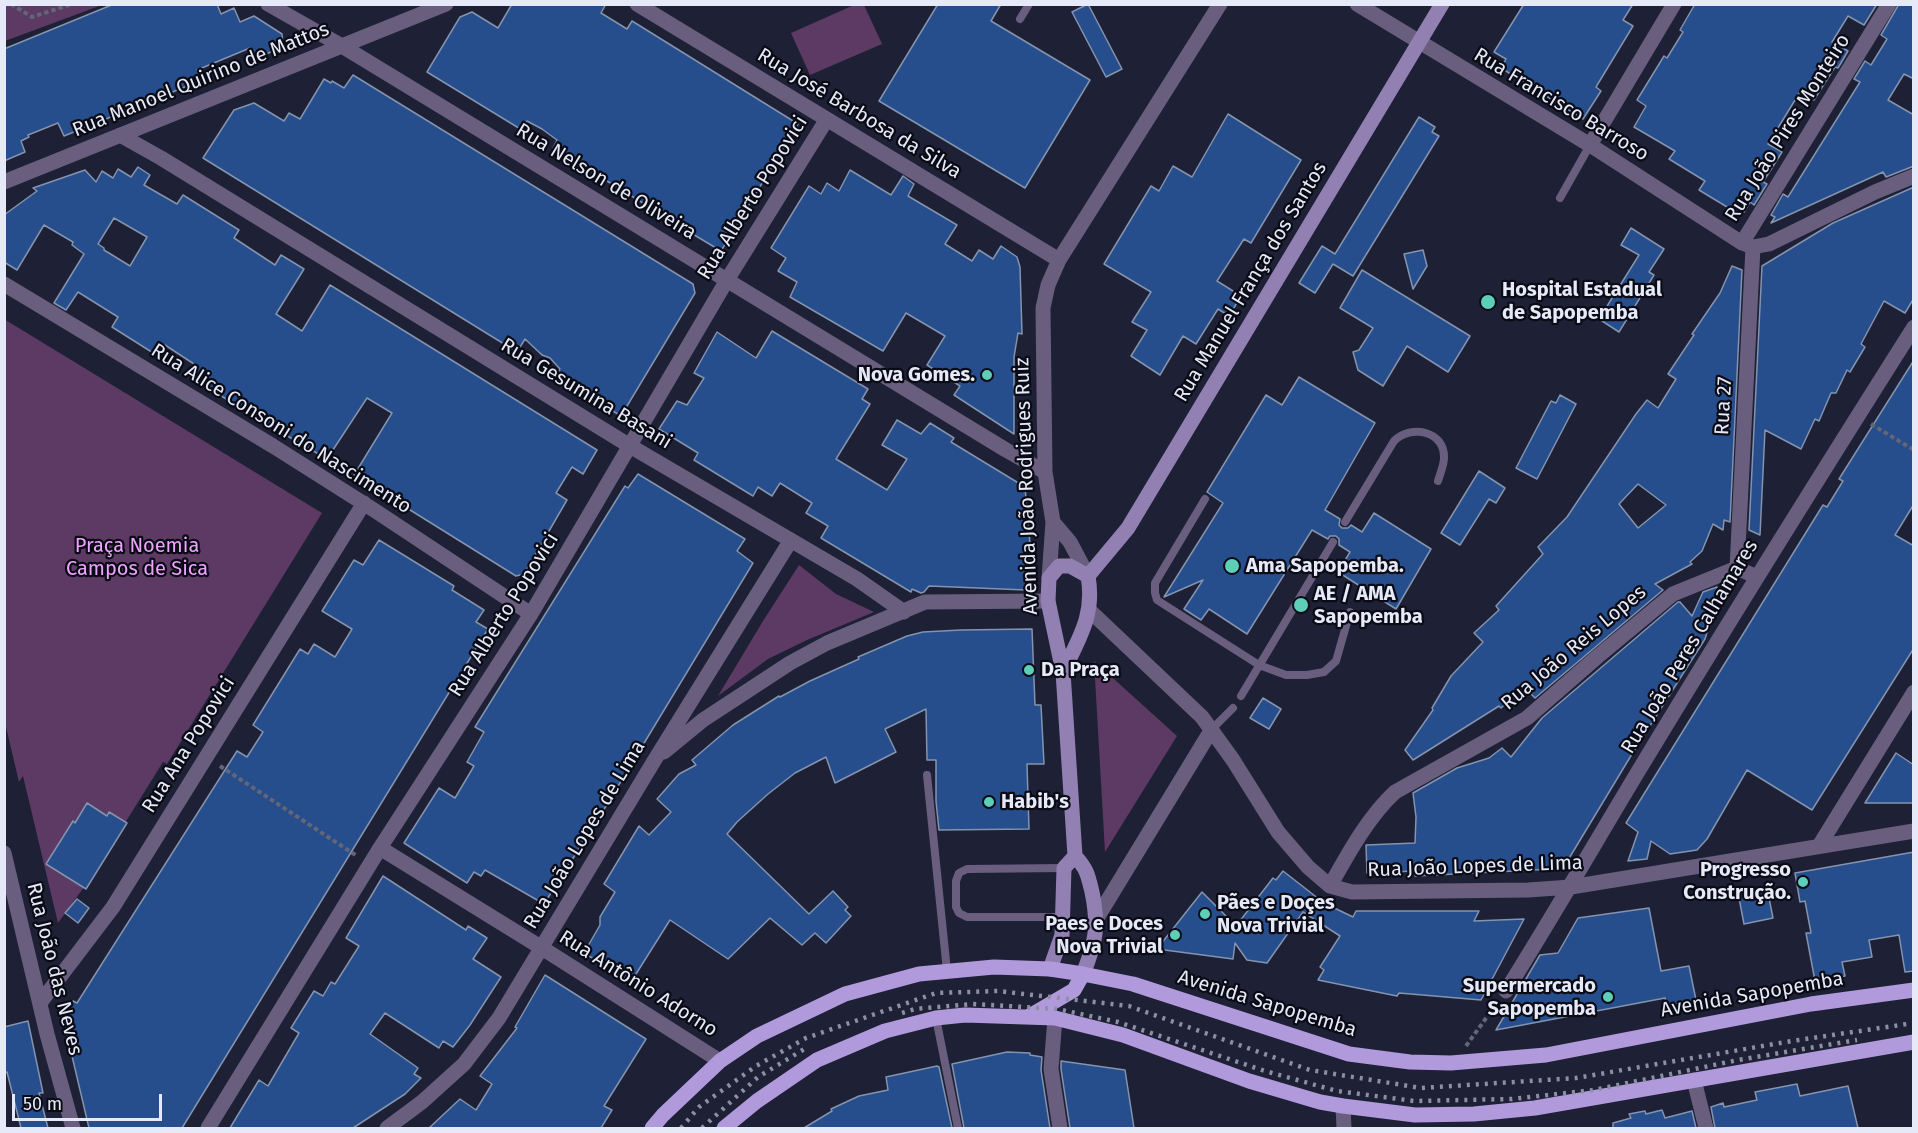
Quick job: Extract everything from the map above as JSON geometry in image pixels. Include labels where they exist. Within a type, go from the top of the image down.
[{"type":"main road","name":"Avenida Sapopemba","points":[[652,1128],[720,1061],[757,1036],[845,994],[919,974],[994,967],[1050,969],[1083,974],[1133,984],[1349,1053],[1410,1062],[1451,1064],[1546,1055],[1811,1004],[1914,990]]},
{"type":"main road","points":[[1028,1017],[1074,990],[1083,974]]},
{"type":"main road","points":[[724,1128],[757,1101],[817,1060],[885,1030],[936,1018],[965,1015],[1055,1018],[1123,1035],[1249,1082],[1320,1102],[1415,1115],[1474,1114],[1535,1108],[1914,1042]]},
{"type":"street","name":"Rua Nelson de Oliveira","points":[[268,4],[342,46],[1005,450],[1045,472]]},
{"type":"street","name":"Rua Manoel Quirino de Mattos","points":[[4,182],[446,4]]},
{"type":"street","name":"Rua José Barbosa da Silva","points":[[637,4],[1059,260]]},
{"type":"street","name":"Avenida João Rodrigues Ruiz","points":[[1097,918],[1086,867],[1074,856],[1064,672],[1048,601],[1053,522],[1045,472],[1043,308],[1047,285],[1059,260],[1220,4]]},
{"type":"street","name":"Rua Francisco Barroso","points":[[1357,4],[1590,145],[1747,245]]},
{"type":"street","name":"Rua Manuel França dos Santos","points":[[1088,576],[1128,528],[1443,4]]},
{"type":"street","points":[[1590,145],[1674,4]]},
{"type":"street","name":"Rua João Pires Monteiro","points":[[1747,245],[1889,4]]},
{"type":"street","name":"Rua Alberto Popovici","points":[[208,1128],[380,849],[531,614],[727,280],[827,119]]},
{"type":"street","name":"Rua Gesumina Basani","points":[[120,135],[630,446],[857,579],[904,612]]},
{"type":"street","points":[[1747,245],[1768,244],[1875,192],[1914,176]]},
{"type":"street","name":"Rua 27","points":[[1737,568],[1747,245]]},
{"type":"street","name":"Rua Alice Consoni do Nascimento","points":[[4,284],[364,503],[531,614]]},
{"type":"street","name":"Rua João Peres Calhamares","points":[[1506,991],[1757,577],[1914,327]]},
{"type":"street","name":"Rua Ana Popovici","points":[[40,1003],[113,907],[364,503]]},
{"type":"street","points":[[1053,522],[1070,542],[1088,576],[1091,594],[1090,611],[1064,672]]},
{"type":"street","name":"Rua João Lopes de Lima","points":[[387,1128],[422,1102],[464,1065],[499,1018],[791,540]]},
{"type":"street","points":[[1049,578],[1059,566],[1070,566],[1088,576]]},
{"type":"street","points":[[1737,568],[1757,577]]},
{"type":"street","name":"Rua João Reis Lopes","points":[[1330,886],[1344,860],[1385,801],[1395,792],[1527,718],[1673,594],[1737,568]]},
{"type":"street","points":[[654,761],[703,720],[790,663],[827,643],[925,602],[1048,601]]},
{"type":"street","name":"Rua João Lopes de Lima","points":[[1090,611],[1202,717],[1278,831],[1308,867],[1330,886],[1352,892],[1528,890],[1571,887],[1914,831]]},
{"type":"street","points":[[1819,846],[1914,692]]},
{"type":"street","points":[[1083,974],[1092,953],[1097,918],[1212,729]]},
{"type":"street","name":"Rua Antônio Adorno","points":[[380,849],[720,1061]]},
{"type":"street","name":"Rua João das Neves","points":[[4,853],[73,1128]]},
{"type":"street","points":[[1050,969],[1062,935],[1064,868],[1074,856]]},
{"type":"street","points":[[1055,1018],[1051,1069],[1060,1128]]},
{"type":"street","points":[[1694,1080],[1706,1128]]},
{"type":"street","points":[[1343,1106],[1344,1128]]},
{"type":"lane","points":[[1020,19],[1029,4]]},
{"type":"lane","points":[[1560,198],[1590,145]]},
{"type":"lane","points":[[1345,522],[1394,441],[1406,432],[1417,431],[1439,442],[1444,458],[1438,481]]},
{"type":"lane","points":[[1205,499],[1155,583],[1157,600],[1259,665],[1286,675],[1324,672],[1336,661],[1350,612]]},
{"type":"lane","points":[[1241,696],[1333,542]]},
{"type":"lane","points":[[1212,729],[1233,708]]},
{"type":"lane","points":[[927,775],[947,971]]},
{"type":"lane","points":[[1063,917],[967,917],[959,913],[956,907],[956,881],[959,873],[967,869],[1064,868]]},
{"type":"lane","points":[[936,1018],[958,1128]]},
{"type":"path","points":[[11,4],[32,17],[72,4]]},
{"type":"path","points":[[1868,423],[1914,450]]},
{"type":"path","points":[[207,757],[370,865]]},
{"type":"path","points":[[1462,1053],[1506,991]]},
{"type":"green space","points":[[5,4],[102,4],[102,5],[5,41]]},
{"type":"green space","points":[[854,5],[864,5],[882,44],[810,75],[791,33]]},
{"type":"green space","name":"Praça Noemia Campos de Sica","points":[[4,319],[322,513],[167,764],[163,762],[92,876],[58,923],[23,776],[19,782],[5,723]]},
{"type":"green space","points":[[799,565],[836,594],[874,612],[768,659],[718,696],[763,621]]},
{"type":"green space","points":[[1094,661],[1177,736],[1105,852]]},
{"type":"building","points":[[114,4],[217,4],[221,14],[234,8],[240,22],[254,16],[282,34],[283,47],[254,59],[250,48],[197,70],[202,80],[64,136],[58,123],[28,135],[29,137],[21,141],[25,152],[4,161],[4,49]]},
{"type":"building","points":[[512,4],[606,4],[601,13],[627,29],[632,21],[798,124],[721,251],[655,213],[656,211],[553,148],[557,140],[542,129],[527,121],[522,130],[427,72],[460,17],[472,12],[498,28]]},
{"type":"building","points":[[938,4],[1001,4],[991,21],[1090,80],[1025,188],[879,101]]},
{"type":"building","points":[[1088,4],[1122,69],[1106,77],[1072,12]]},
{"type":"building","points":[[1524,4],[1633,4],[1623,20],[1633,26],[1596,87],[1601,91],[1583,119],[1501,68],[1506,59],[1494,52]]},
{"type":"building","points":[[1695,4],[1877,4],[1864,25],[1848,16],[1832,42],[1848,51],[1814,100],[1800,92],[1768,144],[1782,152],[1763,182],[1767,184],[1754,205],[1750,202],[1744,212],[1737,213],[1699,190],[1705,181],[1669,159],[1675,151],[1634,127],[1646,106],[1637,100],[1664,56],[1667,58],[1683,32],[1680,30]]},
{"type":"building","points":[[1899,4],[1914,4],[1914,79],[1904,74],[1888,100],[1914,115],[1914,166],[1886,177],[1883,172],[1771,223],[1775,217],[1771,215],[1783,194],[1788,197],[1860,82],[1854,79],[1865,61],[1871,65],[1887,39],[1881,35]]},
{"type":"building","points":[[353,75],[693,284],[695,293],[621,416],[556,376],[560,369],[550,358],[542,355],[525,339],[517,352],[203,158],[234,110],[254,103],[284,121],[289,113],[300,119],[324,79],[344,88]]},
{"type":"building","points":[[1228,114],[1301,160],[1251,243],[1244,239],[1217,281],[1241,296],[1229,316],[1218,309],[1196,344],[1183,336],[1160,375],[1131,356],[1147,330],[1132,322],[1151,292],[1104,264],[1151,186],[1159,191],[1173,166],[1192,177]]},
{"type":"building","points":[[1419,117],[1435,127],[1432,132],[1439,136],[1353,276],[1333,264],[1315,293],[1299,283],[1322,246],[1335,254]]},
{"type":"building","points":[[138,167],[150,175],[144,185],[177,204],[183,195],[239,230],[234,238],[275,265],[281,255],[304,269],[276,314],[302,331],[330,285],[597,450],[583,474],[572,467],[556,493],[567,500],[524,574],[516,576],[354,475],[392,413],[367,398],[327,459],[187,374],[194,364],[165,345],[158,356],[112,327],[118,317],[78,292],[66,310],[54,303],[84,254],[72,245],[73,242],[44,225],[17,270],[4,262],[4,215],[37,191],[33,188],[85,170],[96,182],[102,171],[113,178],[118,169],[131,177]],"holes":[[[114,218],[147,237],[130,266],[98,244]]]},
{"type":"building","points":[[850,170],[891,195],[903,176],[914,184],[908,196],[957,225],[945,244],[972,261],[979,250],[993,259],[1001,246],[1017,257],[1020,267],[1022,334],[1018,333],[1014,357],[1014,434],[954,395],[960,386],[927,365],[945,336],[906,313],[883,351],[790,297],[797,282],[778,271],[786,258],[771,248],[809,186],[821,194],[827,183],[839,191]]},
{"type":"building","points":[[1914,187],[1914,298],[1905,313],[1884,301],[1861,344],[1865,347],[1850,372],[1847,370],[1836,393],[1831,393],[1819,421],[1815,419],[1801,449],[1765,430],[1760,535],[1749,530],[1762,266],[1833,223]]},
{"type":"building","points":[[1631,228],[1664,249],[1649,272],[1654,275],[1619,332],[1599,319],[1639,255],[1621,245]]},
{"type":"building","points":[[1423,250],[1427,266],[1413,289],[1404,254]]},
{"type":"building","points":[[1732,266],[1742,270],[1730,522],[1724,520],[1723,530],[1713,524],[1702,551],[1690,562],[1692,564],[1655,584],[1663,590],[1535,698],[1528,691],[1516,701],[1513,697],[1501,708],[1499,706],[1413,760],[1405,750],[1433,710],[1432,708],[1451,676],[1483,642],[1474,633],[1499,610],[1496,606],[1543,554],[1538,547],[1567,517],[1647,400],[1658,408],[1676,379],[1668,374],[1720,293]],"holes":[[[1638,484],[1666,505],[1638,528],[1619,504]]]},
{"type":"building","points":[[1362,270],[1470,336],[1448,372],[1407,346],[1383,386],[1358,370],[1353,352],[1359,350],[1373,328],[1340,308]]},
{"type":"building","points":[[772,331],[868,389],[862,399],[870,404],[836,459],[887,490],[907,459],[882,445],[897,420],[921,434],[930,423],[954,438],[951,442],[1025,487],[1033,578],[1026,590],[929,586],[921,593],[912,589],[911,592],[821,538],[828,526],[806,513],[812,503],[780,483],[772,496],[758,487],[753,496],[694,460],[698,453],[659,429],[677,401],[687,405],[704,378],[694,373],[717,332],[756,358]]},
{"type":"building","points":[[1914,360],[1914,504],[1895,535],[1914,546],[1914,648],[1812,810],[1747,770],[1707,839],[1697,850],[1670,854],[1651,841],[1647,859],[1628,861],[1638,832],[1626,823],[1823,505],[1827,507],[1843,481],[1839,479]]},
{"type":"building","points":[[1299,377],[1375,423],[1325,510],[1340,519],[1339,525],[1342,528],[1348,528],[1351,525],[1362,532],[1374,513],[1431,549],[1396,609],[1338,572],[1350,552],[1339,545],[1339,539],[1336,536],[1330,536],[1328,539],[1312,530],[1247,634],[1209,609],[1201,620],[1184,609],[1203,580],[1164,597],[1223,503],[1207,492],[1266,395],[1282,405]]},
{"type":"building","points":[[1560,395],[1576,404],[1537,479],[1516,468],[1551,401],[1556,403]]},
{"type":"building","points":[[1479,471],[1505,488],[1496,503],[1489,499],[1460,545],[1441,533]]},
{"type":"building","points":[[638,474],[745,539],[737,551],[753,563],[544,904],[485,870],[481,876],[474,872],[467,883],[404,843],[439,788],[455,798],[474,766],[467,762],[484,732],[475,727],[625,486],[628,488]]},
{"type":"building","points":[[379,540],[454,586],[452,590],[484,610],[476,622],[488,629],[182,1128],[89,1128],[63,1018],[73,1001],[77,1003],[237,751],[247,757],[263,732],[253,725],[300,649],[308,654],[314,644],[335,657],[352,629],[322,611],[354,560],[363,565]]},
{"type":"building","points":[[1717,587],[1714,609],[1705,639],[1565,865],[1554,869],[1415,876],[1415,871],[1367,873],[1366,845],[1415,843],[1416,817],[1413,793],[1457,768],[1489,758],[1502,748],[1511,757],[1542,718],[1678,602],[1692,616],[1703,592]]},
{"type":"building","points":[[1032,629],[1035,705],[1041,705],[1044,764],[1027,764],[1029,829],[939,830],[936,760],[927,760],[926,709],[885,729],[896,752],[835,783],[826,757],[795,773],[768,794],[727,834],[809,914],[833,891],[848,907],[845,910],[851,916],[826,943],[815,933],[802,945],[770,918],[728,959],[670,920],[631,982],[584,953],[600,925],[600,917],[615,892],[604,884],[639,826],[649,835],[671,812],[657,799],[679,774],[696,765],[692,760],[733,725],[779,696],[907,636],[923,632]]},
{"type":"building","points":[[1263,698],[1281,709],[1269,729],[1250,718]]},
{"type":"building","points":[[1896,753],[1914,765],[1914,803],[1865,803]]},
{"type":"building","points":[[87,803],[107,816],[109,812],[127,823],[86,889],[46,864]]},
{"type":"building","points":[[1914,852],[1914,971],[1905,972],[1899,935],[1869,940],[1872,957],[1842,962],[1845,976],[1815,981],[1806,933],[1811,933],[1805,901],[1800,902],[1795,873]]},
{"type":"building","points":[[1283,871],[1324,903],[1353,917],[1356,911],[1479,911],[1474,921],[1524,919],[1481,1000],[1399,993],[1397,996],[1318,980],[1324,970],[1320,967],[1340,936],[1303,912],[1267,963],[1247,960],[1235,943],[1233,959],[1157,949],[1202,892],[1236,926],[1273,878],[1276,880]]},
{"type":"building","points":[[383,876],[466,930],[468,926],[487,938],[473,959],[501,977],[453,1047],[443,1041],[439,1048],[385,1013],[370,1034],[418,1068],[414,1074],[421,1078],[405,1094],[353,1128],[230,1128],[259,1080],[268,1086],[299,1033],[291,1028],[314,991],[323,996],[331,982],[335,984],[359,946],[346,938]]},
{"type":"building","points":[[1767,888],[1773,918],[1744,924],[1738,893]]},
{"type":"building","points":[[77,899],[89,908],[78,923],[65,913]]},
{"type":"building","points":[[1649,908],[1661,971],[1689,966],[1696,1000],[1667,1006],[1665,998],[1496,1030],[1540,955],[1558,953],[1578,918]]},
{"type":"building","points":[[545,975],[646,1039],[604,1106],[612,1110],[601,1128],[429,1128],[460,1099],[476,1110],[492,1084],[480,1076],[517,1028],[515,1027]]},
{"type":"building","points":[[28,1021],[43,1093],[39,1093],[48,1128],[21,1128],[7,1072],[4,1073],[4,1027]]},
{"type":"building","points":[[1007,1052],[1030,1053],[1030,1055],[1042,1057],[1041,1070],[1050,1128],[964,1128],[952,1064]]},
{"type":"building","points":[[1061,1061],[1125,1070],[1134,1128],[1070,1128]]},
{"type":"building","points":[[937,1066],[952,1128],[804,1128],[832,1111],[831,1109],[859,1096],[888,1090],[886,1077]]},
{"type":"building","points":[[1797,1084],[1800,1096],[1848,1086],[1858,1128],[1715,1128],[1711,1107],[1723,1103],[1724,1107],[1757,1100],[1755,1092]]},
{"type":"building","points":[[1662,1110],[1665,1118],[1692,1111],[1696,1128],[1613,1128],[1613,1123],[1631,1118],[1629,1114],[1645,1111],[1646,1114]]},
{"type":"railway","points":[[681,1128],[699,1107],[756,1066],[806,1038],[936,993],[998,991],[1129,1006],[1310,1070],[1421,1088],[1576,1078],[1792,1041],[1914,1023]]},
{"type":"railway","points":[[902,1013],[915,1009],[973,1004],[1057,1009],[1118,1022],[1265,1071],[1337,1091],[1414,1101],[1512,1099],[1594,1090],[1738,1060],[1857,1040]]},
{"type":"railway","points":[[702,1128],[758,1077],[806,1048]]},
{"type":"place","name":"Hospital Estadual de Sapopemba","points":[[1488,302]]},
{"type":"place","name":"Nova Gomes.","points":[[987,375]]},
{"type":"place","name":"Ama Sapopemba.","points":[[1232,566]]},
{"type":"place","name":"AE / AMA Sapopemba","points":[[1301,605]]},
{"type":"place","name":"Da Praça","points":[[1029,670]]},
{"type":"place","name":"Habib's","points":[[989,802]]},
{"type":"place","name":"Progresso Construção.","points":[[1803,882]]},
{"type":"place","name":"Pães e Doçes Nova Trivial","points":[[1205,914]]},
{"type":"place","name":"Paes e Doces Nova Trivial","points":[[1175,935]]},
{"type":"place","name":"Supermercado Sapopemba","points":[[1608,997]]}]
